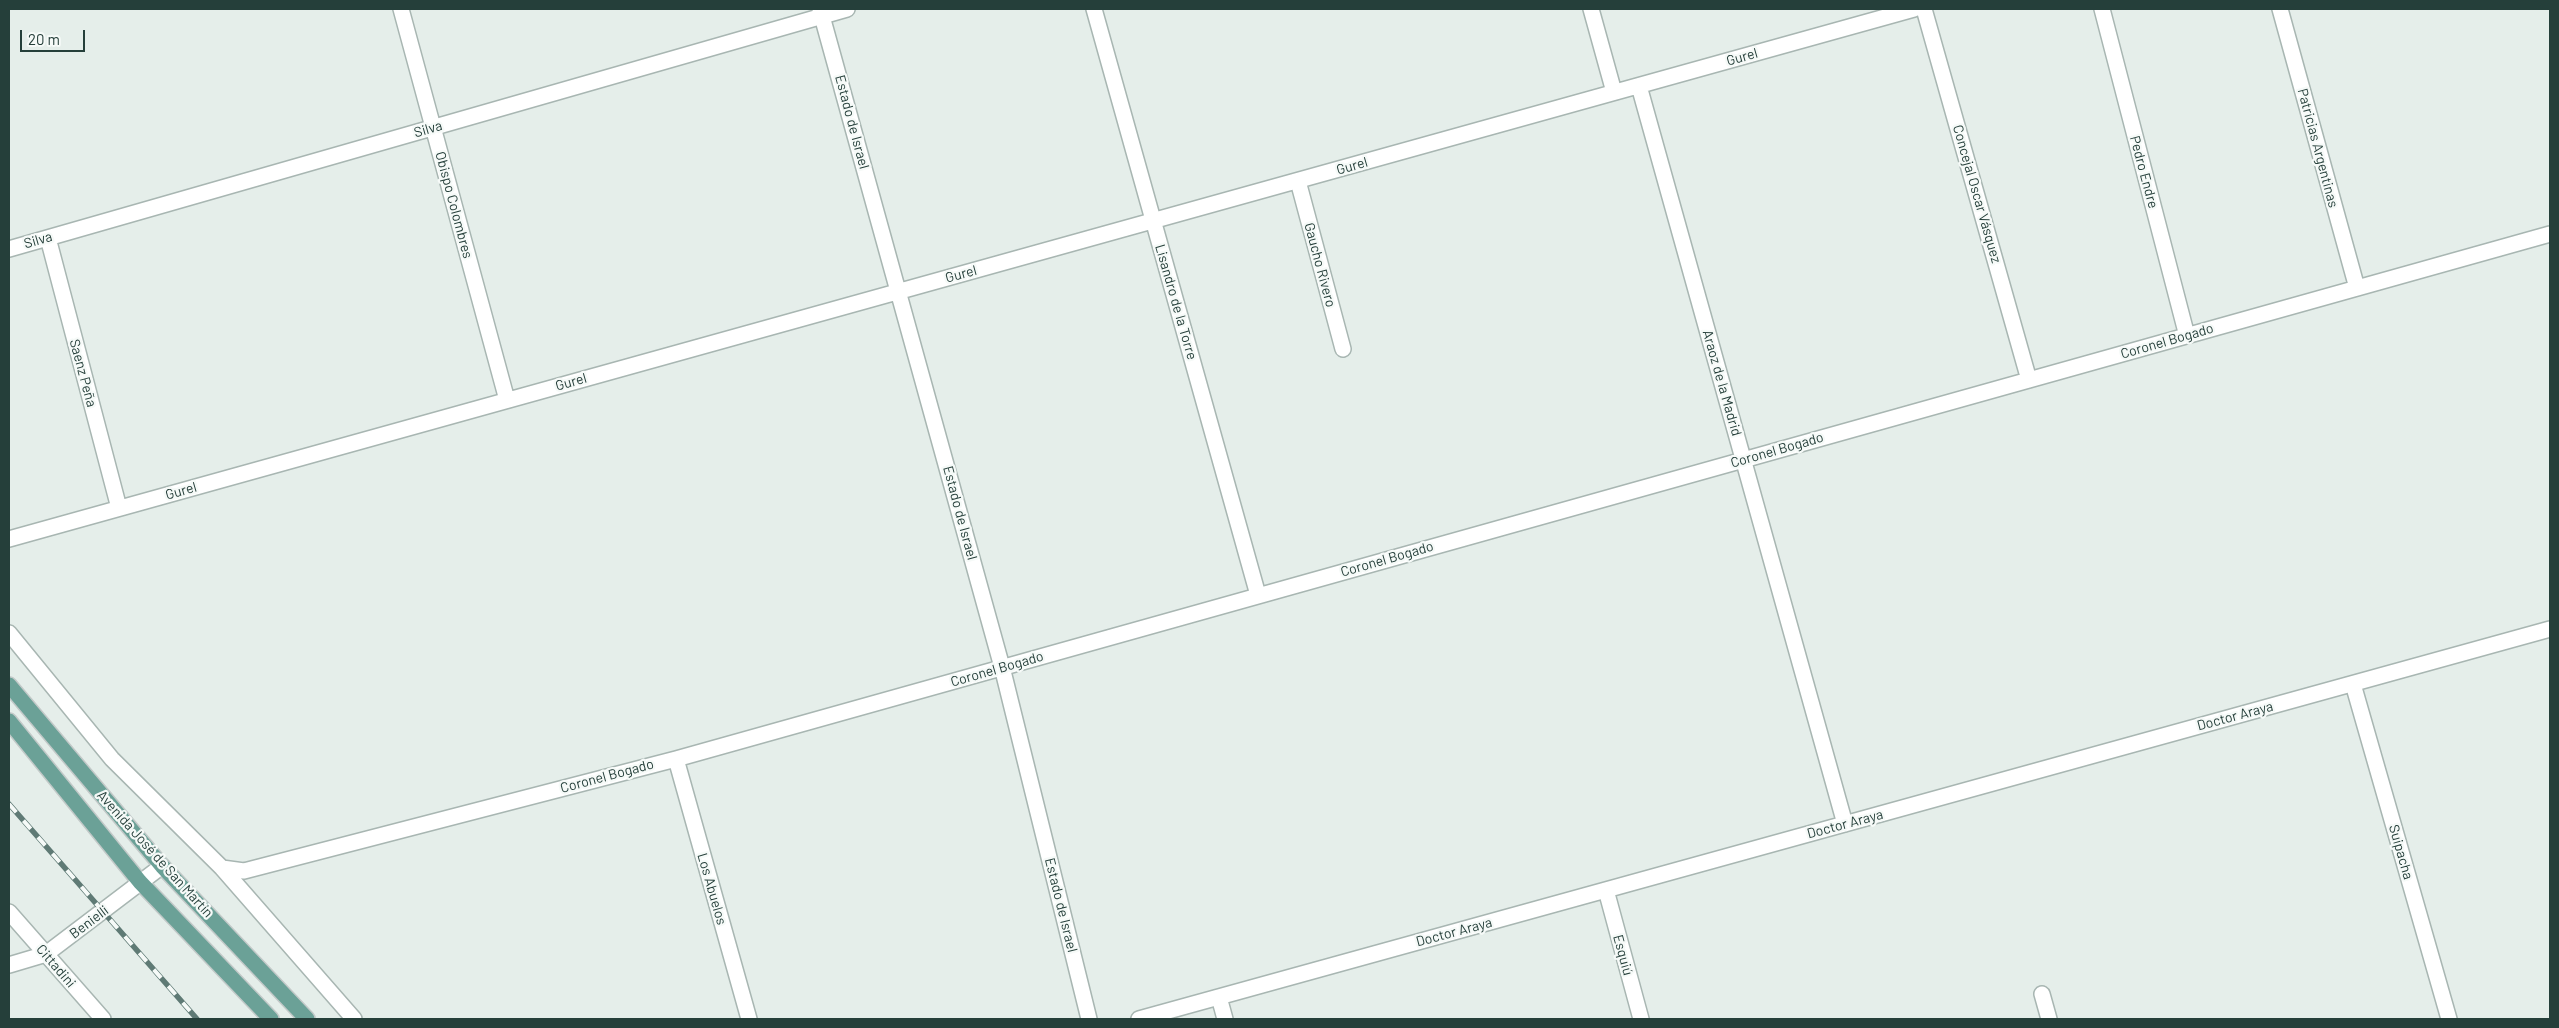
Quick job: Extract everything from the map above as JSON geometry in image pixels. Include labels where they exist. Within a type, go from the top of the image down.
[{"type":"main road","name":"Avenida José de San Martín","points":[[9,685],[162,866],[307,1019]]},
{"type":"main road","name":"Avenida José de San Martín","points":[[9,721],[140,882],[271,1019]]},
{"type":"street","name":"Obispo Colombres","points":[[401,9],[507,400]]},
{"type":"street","name":"Silva","points":[[9,249],[433,127],[821,12],[847,9]]},
{"type":"street","name":"Lisandro de la Torre","points":[[1094,9],[1258,595]]},
{"type":"street","points":[[1591,9],[1614,92]]},
{"type":"street","name":"Gurel","points":[[9,539],[898,291],[1298,182],[1914,9]]},
{"type":"street","name":"Concejal Oscar Vásquez","points":[[1924,9],[2029,380]]},
{"type":"street","name":"Pedro Endre","points":[[2102,9],[2187,336]]},
{"type":"street","name":"Patricias Argentinas","points":[[2280,9],[2356,288]]},
{"type":"street","name":"Estado de Israel","points":[[821,12],[1002,667],[1089,1019]]},
{"type":"street","name":"Araoz de la Madrid","points":[[1639,86],[1845,824]]},
{"type":"street","name":"Gaucho Rivero","points":[[1298,182],[1343,349]]},
{"type":"street","name":"Coronel Bogado","points":[[222,868],[244,871],[676,759],[2550,234]]},
{"type":"street","name":"Saenz Peña","points":[[48,238],[119,508]]},
{"type":"street","name":"Doctor Araya","points":[[1139,1019],[2550,629]]},
{"type":"street","points":[[9,633],[112,759],[222,868],[354,1019]]},
{"type":"street","name":"Suipacha","points":[[2353,684],[2448,1019]]},
{"type":"street","name":"Los Abuelos","points":[[676,759],[749,1019]]},
{"type":"street","name":"Benielli","points":[[9,964],[46,954],[162,866]]},
{"type":"street","name":"Esquiú","points":[[1606,890],[1641,1019]]},
{"type":"street","name":"Cittadini","points":[[9,912],[103,1019]]},
{"type":"street","points":[[2042,994],[2049,1019]]},
{"type":"street","points":[[1219,997],[1225,1019]]},
{"type":"railway","points":[[9,804],[197,1019]]}]
